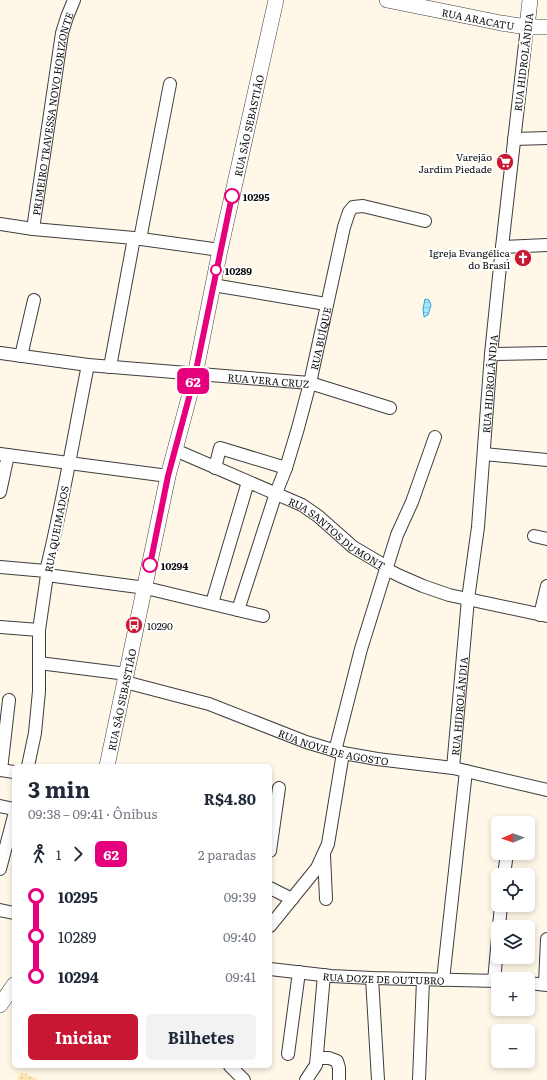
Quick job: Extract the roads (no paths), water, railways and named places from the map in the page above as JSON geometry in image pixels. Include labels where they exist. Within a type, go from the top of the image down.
[{"type":"street","name":"PRIMEIRO TRAVESSA NOVO HORIZONTE","points":[[33,229],[62,33],[66,17],[74,0]]},
{"type":"street","name":"RUA SÃO SEBASTIÃO","points":[[107,764],[146,588],[168,476],[195,375],[220,250],[276,0]]},
{"type":"street","name":"RUA ARACATU","points":[[387,0],[501,23],[527,27],[547,27]]},
{"type":"street","name":"RUA HIDROLÂNDIA","points":[[453,768],[468,600],[478,527],[491,354],[530,0]]},
{"type":"street","points":[[110,367],[170,84]]},
{"type":"street","points":[[514,139],[547,138]]},
{"type":"street","name":"RUA BUÍQUE","points":[[238,610],[276,493],[286,468],[310,383],[326,304],[344,227],[349,212],[353,207],[363,206],[425,221]]},
{"type":"street","points":[[0,224],[33,229],[137,238],[220,250]]},
{"type":"street","points":[[502,247],[547,245]]},
{"type":"street","points":[[213,285],[326,304]]},
{"type":"street","points":[[21,356],[34,300]]},
{"type":"street","name":"RUA VERA CRUZ","points":[[0,353],[88,365],[195,375],[256,378],[310,383],[390,408]]},
{"type":"street","points":[[491,354],[547,353]]},
{"type":"street","name":"RUA QUEIMADOS","points":[[28,764],[35,733],[39,691],[40,630],[46,573],[57,527],[88,365]]},
{"type":"street","points":[[272,924],[317,868],[329,837],[339,752],[361,649],[397,535],[412,502],[434,437]]},
{"type":"street","points":[[215,468],[220,448],[286,468]]},
{"type":"street","name":"RUA SANTOS DUMONT","points":[[175,450],[302,505],[318,516],[353,547],[400,576],[423,586],[468,600],[544,616]]},
{"type":"street","points":[[484,454],[547,460]]},
{"type":"street","points":[[0,492],[4,455],[168,476]]},
{"type":"street","points":[[212,603],[248,482]]},
{"type":"street","points":[[534,536],[547,539]]},
{"type":"street","points":[[0,567],[146,588],[263,616]]},
{"type":"street","points":[[544,616],[547,586]]},
{"type":"street","points":[[0,627],[40,630]]},
{"type":"street","name":"RUA NOVE DE AGOSTO","points":[[39,663],[126,678],[209,704],[306,742],[339,752],[377,760],[453,768],[547,790]]},
{"type":"street","points":[[9,700],[1,770],[12,772]]},
{"type":"street","points":[[443,980],[466,771]]},
{"type":"street","points":[[272,837],[279,788]]},
{"type":"street","points":[[0,806],[12,809]]},
{"type":"street","points":[[0,869],[12,824]]},
{"type":"street","points":[[324,851],[326,899]]},
{"type":"street","points":[[272,889],[292,900]]},
{"type":"street","points":[[0,910],[12,913]]},
{"type":"street","points":[[535,983],[546,984],[547,939]]},
{"type":"street","name":"RUA DOZE DE OUTUBRO","points":[[272,969],[324,975],[372,978],[491,981]]},
{"type":"street","points":[[288,1054],[299,972]]},
{"type":"street","points":[[306,1080],[316,1065],[324,975]]},
{"type":"street","points":[[372,978],[378,1080]]},
{"type":"street","points":[[419,1080],[423,980]]},
{"type":"street","points":[[0,1005],[12,988]]},
{"type":"street","points":[[317,1058],[329,1058],[337,1061],[339,1068],[339,1080]]},
{"type":"street","points":[[232,1068],[244,1080]]},
{"type":"water","points":[[425,299],[429,300],[431,305],[428,315],[424,317],[423,309]]},
{"type":"place","name":"Varejão Jardim Piedade","points":[[505,162]]},
{"type":"place","name":"10295","points":[[232,196]]},
{"type":"place","name":"Igreja Evangélica do Brasil","points":[[523,258]]},
{"type":"place","name":"10289","points":[[216,270]]},
{"type":"place","name":"10294","points":[[150,565]]},
{"type":"place","name":"10290","points":[[134,625]]}]
